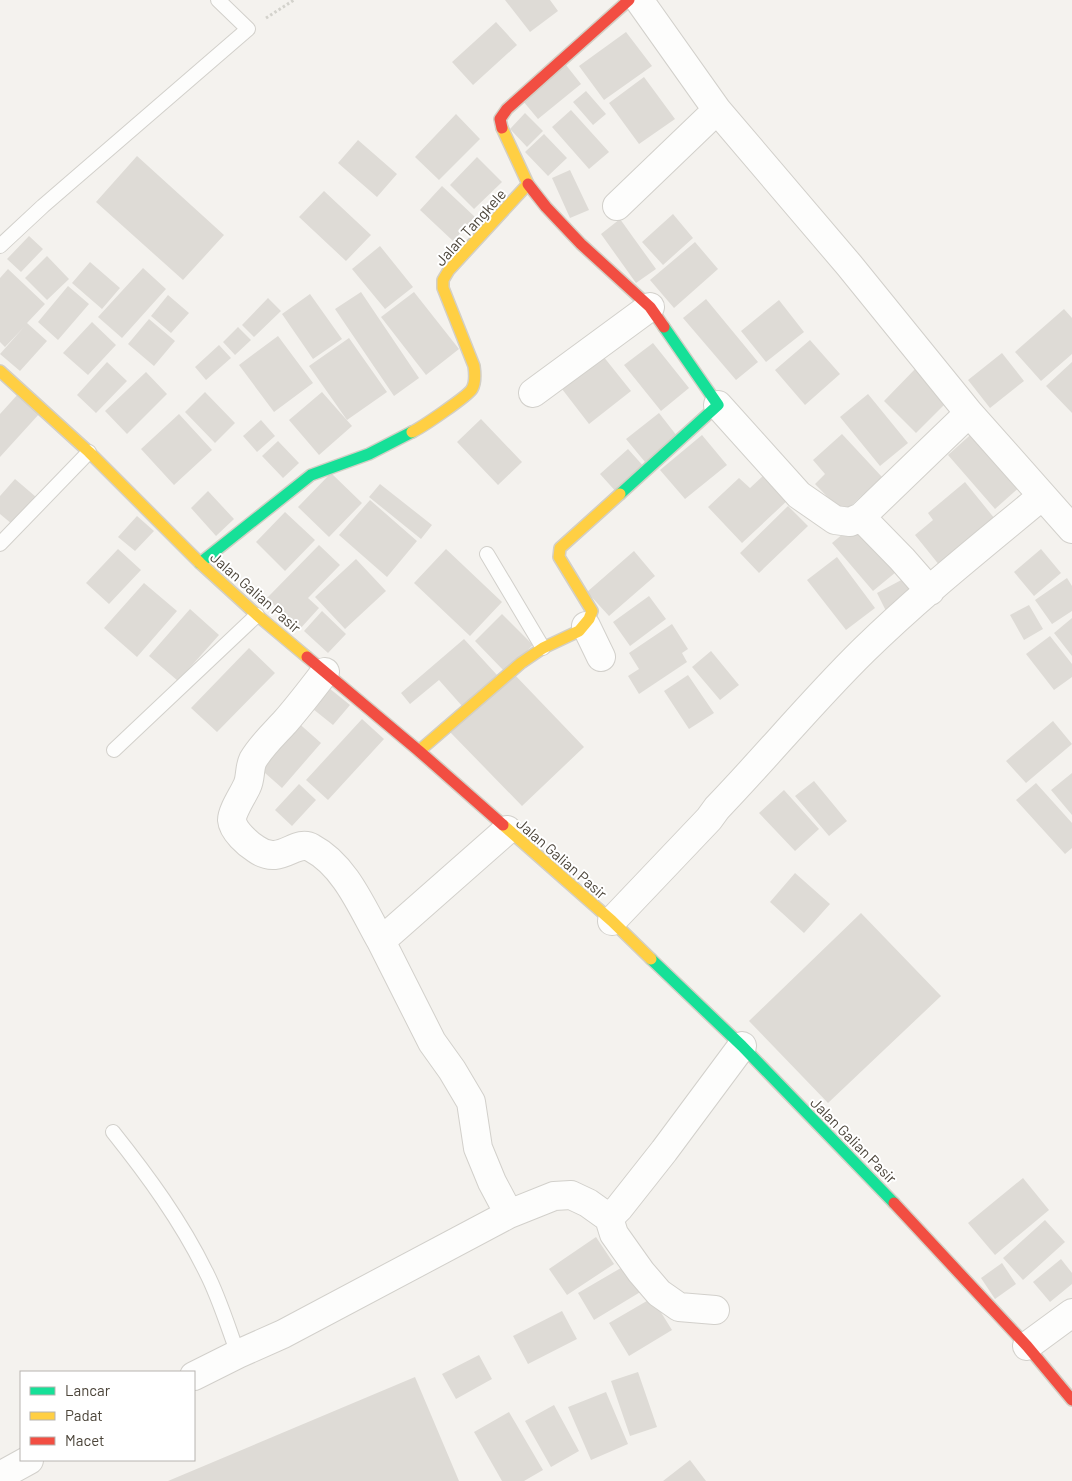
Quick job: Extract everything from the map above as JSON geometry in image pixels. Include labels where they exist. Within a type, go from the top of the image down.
[{"type":"street","points":[[629,0],[507,109],[500,119],[502,130],[528,184],[546,207],[581,244],[650,307],[718,406],[799,495],[835,520],[850,522],[862,517],[969,414]]},
{"type":"street","points":[[639,0],[717,110],[849,265],[969,414],[1072,529]]},
{"type":"street","points":[[616,206],[717,110]]},
{"type":"street","name":"Jalan Tangkele","points":[[200,563],[311,475],[369,454],[423,427],[472,390],[475,378],[474,366],[443,288],[443,280],[449,270],[528,184]]},
{"type":"street","points":[[533,393],[650,307]]},
{"type":"street","name":"Jalan Galian Pasir","points":[[0,371],[89,452],[200,563],[257,615],[418,751],[612,921],[742,1046],[880,1187],[1027,1346],[1072,1400]]},
{"type":"street","points":[[418,751],[511,671],[543,648],[572,636],[586,626],[592,611],[559,557],[560,548],[718,406]]},
{"type":"street","points":[[612,921],[709,819],[827,687],[866,648],[1042,496]]},
{"type":"street","points":[[862,517],[930,591]]},
{"type":"street","points":[[586,626],[601,658]]},
{"type":"street","points":[[326,672],[253,761],[248,784],[232,820],[236,831],[255,849],[269,856],[283,854],[296,847],[310,846],[335,867],[349,886],[381,942],[432,1042],[452,1070],[471,1102],[478,1148],[492,1182],[509,1214]]},
{"type":"street","points":[[381,942],[507,830]]},
{"type":"street","points":[[609,1218],[664,1151],[742,1046]]},
{"type":"street","points":[[195,1376],[283,1334],[509,1214],[554,1196],[571,1195],[588,1203],[609,1218],[614,1234],[641,1272],[659,1292],[679,1307],[715,1310]]},
{"type":"street","points":[[1027,1346],[1072,1313]]},
{"type":"street","points":[[0,1475],[27,1461]]},
{"type":"lane","points":[[0,246],[43,206],[248,29],[218,0]]},
{"type":"lane","points":[[0,544],[89,452]]},
{"type":"lane","points":[[487,554],[543,648]]},
{"type":"lane","points":[[114,750],[257,615]]},
{"type":"lane","points":[[113,1132],[136,1161],[186,1233],[208,1274],[238,1354]]},
{"type":"path","points":[[248,29],[294,0]]},
{"type":"building","points":[[505,0],[550,0],[558,11],[530,32]]},
{"type":"building","points":[[496,22],[517,45],[473,85],[452,62]]},
{"type":"building","points":[[626,32],[652,66],[604,100],[579,66]]},
{"type":"building","points":[[566,65],[581,84],[538,119],[523,101]]},
{"type":"building","points":[[644,77],[675,119],[639,144],[609,103]]},
{"type":"building","points":[[586,91],[606,114],[593,125],[573,102]]},
{"type":"building","points":[[571,110],[609,152],[589,169],[552,127]]},
{"type":"building","points":[[525,113],[543,131],[527,147],[510,129]]},
{"type":"building","points":[[456,114],[480,139],[439,180],[415,157]]},
{"type":"building","points":[[544,134],[567,158],[548,176],[525,152]]},
{"type":"building","points":[[358,140],[397,174],[377,197],[338,163]]},
{"type":"building","points":[[137,156],[224,235],[183,280],[96,202]]},
{"type":"building","points":[[477,157],[502,182],[474,209],[450,185]]},
{"type":"building","points":[[570,170],[589,210],[570,218],[552,178]]},
{"type":"building","points":[[442,186],[475,217],[453,241],[420,210]]},
{"type":"building","points":[[324,191],[371,235],[346,261],[299,217]]},
{"type":"building","points":[[673,214],[693,238],[663,265],[642,242]]},
{"type":"building","points":[[620,219],[656,269],[636,283],[601,234]]},
{"type":"building","points":[[29,236],[43,249],[21,272],[7,259]]},
{"type":"building","points":[[695,242],[718,269],[674,308],[650,280]]},
{"type":"building","points":[[380,246],[413,287],[385,309],[352,269]]},
{"type":"building","points":[[47,256],[69,279],[47,300],[25,278]]},
{"type":"building","points":[[90,262],[120,288],[102,309],[72,283]]},
{"type":"building","points":[[143,268],[166,289],[122,338],[98,317]]},
{"type":"building","points":[[8,269],[45,304],[27,323],[47,341],[20,371],[0,354],[24,327],[5,347],[0,342],[0,278]]},
{"type":"building","points":[[68,286],[89,304],[58,340],[38,322]]},
{"type":"building","points":[[361,292],[419,378],[394,396],[335,309]]},
{"type":"building","points":[[414,292],[459,349],[426,375],[381,317]]},
{"type":"building","points":[[310,294],[342,339],[313,359],[282,314]]},
{"type":"building","points":[[168,295],[189,313],[171,333],[151,316]]},
{"type":"building","points":[[268,298],[281,311],[254,337],[242,325]]},
{"type":"building","points":[[706,299],[758,362],[736,380],[683,318]]},
{"type":"building","points":[[779,300],[804,332],[766,362],[741,331]]},
{"type":"building","points":[[1064,309],[1072,318],[1072,354],[1041,381],[1015,352]]},
{"type":"building","points":[[149,319],[175,341],[154,366],[128,344]]},
{"type":"building","points":[[92,322],[116,345],[88,375],[63,353]]},
{"type":"building","points":[[238,327],[251,340],[235,355],[223,342]]},
{"type":"building","points":[[278,336],[313,383],[274,412],[239,365]]},
{"type":"building","points":[[349,338],[387,392],[347,420],[309,366]]},
{"type":"building","points":[[810,340],[840,374],[805,405],[775,370]]},
{"type":"building","points":[[653,343],[689,388],[661,411],[624,365]]},
{"type":"building","points":[[219,345],[231,358],[206,380],[195,367]]},
{"type":"building","points":[[1002,353],[1024,381],[990,408],[968,380]]},
{"type":"building","points":[[603,356],[631,391],[589,424],[562,389]]},
{"type":"building","points":[[107,362],[127,381],[96,413],[77,395]]},
{"type":"building","points":[[1072,362],[1072,413],[1046,386]]},
{"type":"building","points":[[917,367],[949,400],[916,433],[884,401]]},
{"type":"building","points":[[146,372],[167,394],[127,434],[105,411]]},
{"type":"building","points":[[205,392],[235,423],[215,443],[185,412]]},
{"type":"building","points":[[322,392],[352,426],[319,455],[289,420]]},
{"type":"building","points":[[19,393],[40,413],[0,457],[0,414]]},
{"type":"building","points":[[868,394],[908,443],[880,466],[840,417]]},
{"type":"building","points":[[659,413],[677,436],[645,462],[626,439]]},
{"type":"building","points":[[179,414],[212,450],[174,485],[141,449]]},
{"type":"building","points":[[481,419],[522,462],[498,485],[457,442]]},
{"type":"building","points":[[261,420],[275,436],[257,452],[243,436]]},
{"type":"building","points":[[977,429],[1024,483],[995,509],[948,455]]},
{"type":"building","points":[[842,434],[882,477],[843,513],[815,484],[825,474],[813,460]]},
{"type":"building","points":[[702,435],[727,465],[685,499],[660,470]]},
{"type":"building","points":[[278,441],[299,463],[283,478],[262,456]]},
{"type":"building","points":[[628,449],[646,469],[618,494],[600,474]]},
{"type":"building","points":[[331,473],[362,503],[329,537],[298,507]]},
{"type":"building","points":[[765,474],[789,499],[742,543],[708,507],[739,478],[750,488]]},
{"type":"building","points":[[15,479],[36,497],[12,524],[0,514],[0,496]]},
{"type":"building","points":[[965,482],[995,519],[940,566],[915,535],[933,520],[928,513]]},
{"type":"building","points":[[380,484],[432,525],[421,539],[369,497]]},
{"type":"building","points":[[208,491],[234,519],[216,536],[191,508]]},
{"type":"building","points":[[370,500],[417,541],[387,577],[339,535]]},
{"type":"building","points":[[788,506],[808,526],[759,573],[740,553]]},
{"type":"building","points":[[285,512],[315,540],[285,571],[256,542]]},
{"type":"building","points":[[137,516],[154,531],[135,551],[118,537]]},
{"type":"building","points":[[856,523],[896,572],[873,591],[832,543]]},
{"type":"building","points":[[319,545],[340,565],[308,598],[319,608],[299,630],[267,598]]},
{"type":"building","points":[[118,549],[141,570],[109,604],[86,583]]},
{"type":"building","points":[[446,549],[502,602],[470,636],[414,583]]},
{"type":"building","points":[[1041,549],[1061,573],[1034,596],[1014,572]]},
{"type":"building","points":[[634,551],[655,576],[609,616],[587,592]]},
{"type":"building","points":[[837,557],[875,608],[846,630],[807,580]]},
{"type":"building","points":[[356,559],[386,591],[345,629],[315,597]]},
{"type":"building","points":[[905,578],[916,600],[888,615],[877,593]]},
{"type":"building","points":[[1067,578],[1072,586],[1072,611],[1052,624],[1035,600]]},
{"type":"building","points":[[144,583],[177,611],[137,657],[104,628]]},
{"type":"building","points":[[649,596],[666,619],[630,646],[613,622]]},
{"type":"building","points":[[1029,605],[1043,629],[1024,640],[1010,615]]},
{"type":"building","points":[[190,609],[219,635],[178,681],[149,656]]},
{"type":"building","points":[[322,611],[346,634],[328,653],[304,631]]},
{"type":"building","points":[[502,614],[533,645],[505,672],[475,641]]},
{"type":"building","points":[[1072,618],[1072,656],[1054,633]]},
{"type":"building","points":[[672,624],[688,649],[682,653],[687,662],[639,694],[628,676],[639,669],[629,653]]},
{"type":"building","points":[[1050,636],[1072,664],[1072,677],[1054,690],[1026,654]]},
{"type":"building","points":[[464,639],[497,675],[462,706],[439,680],[410,704],[401,693]]},
{"type":"building","points":[[249,648],[275,673],[217,732],[191,708]]},
{"type":"building","points":[[711,651],[739,685],[720,700],[692,667]]},
{"type":"building","points":[[513,673],[584,747],[522,806],[450,732]]},
{"type":"building","points":[[688,675],[714,713],[689,729],[664,691]]},
{"type":"building","points":[[324,684],[350,705],[333,725],[308,705]]},
{"type":"building","points":[[362,719],[384,739],[328,800],[306,780]]},
{"type":"building","points":[[295,720],[321,743],[282,788],[256,765]]},
{"type":"building","points":[[1053,721],[1072,744],[1026,783],[1006,761]]},
{"type":"building","points":[[1072,773],[1072,815],[1051,790]]},
{"type":"building","points":[[814,781],[847,821],[829,836],[795,796]]},
{"type":"building","points":[[1036,783],[1072,823],[1072,848],[1065,854],[1016,800]]},
{"type":"building","points":[[299,784],[316,800],[292,826],[275,810]]},
{"type":"building","points":[[784,790],[819,829],[795,851],[759,813]]},
{"type":"building","points":[[795,873],[830,904],[804,933],[770,902]]},
{"type":"building","points":[[861,913],[941,996],[828,1103],[749,1021]]},
{"type":"building","points":[[1023,1178],[1049,1210],[995,1255],[968,1223]]},
{"type":"building","points":[[1045,1220],[1065,1242],[1023,1280],[1003,1258]]},
{"type":"building","points":[[596,1237],[614,1264],[567,1295],[549,1269]]},
{"type":"building","points":[[1061,1259],[1072,1273],[1072,1284],[1050,1302],[1033,1282]]},
{"type":"building","points":[[1002,1263],[1016,1284],[995,1299],[981,1278]]},
{"type":"building","points":[[626,1265],[642,1291],[594,1320],[578,1293]]},
{"type":"building","points":[[652,1298],[672,1330],[629,1356],[609,1323]]},
{"type":"building","points":[[562,1311],[577,1339],[528,1364],[513,1336]]},
{"type":"building","points":[[479,1355],[492,1379],[456,1399],[442,1374]]},
{"type":"building","points":[[638,1372],[657,1427],[630,1436],[611,1381]]},
{"type":"building","points":[[415,1377],[459,1481],[168,1481]]},
{"type":"building","points":[[606,1392],[628,1444],[591,1460],[568,1407]]},
{"type":"building","points":[[554,1405],[579,1451],[551,1467],[525,1421]]},
{"type":"building","points":[[509,1412],[543,1470],[524,1481],[502,1481],[474,1432]]},
{"type":"building","points":[[690,1460],[706,1481],[663,1481]]},
{"type":"traffic: fast","points":[[620,494],[718,405],[664,327]]},
{"type":"traffic: fast","points":[[200,563],[311,475],[369,454],[412,432]]},
{"type":"traffic: fast","points":[[651,959],[742,1046],[894,1203]]},
{"type":"traffic: slow","points":[[412,432],[469,393],[474,383],[474,366],[443,288],[443,280],[449,270],[528,184],[502,128]]},
{"type":"traffic: slow","points":[[0,371],[89,452],[200,563],[307,657]]},
{"type":"traffic: slow","points":[[419,751],[521,663],[543,648],[579,631],[589,619],[592,611],[559,557],[560,548],[620,494]]},
{"type":"traffic: slow","points":[[503,825],[612,921],[651,959]]},
{"type":"traffic: jam","points":[[502,128],[500,119],[507,109],[629,0]]},
{"type":"traffic: jam","points":[[528,184],[546,207],[581,244],[650,307],[664,327]]},
{"type":"traffic: jam","points":[[307,657],[419,751],[503,825]]},
{"type":"traffic: jam","points":[[894,1203],[1027,1346],[1072,1400]]}]
